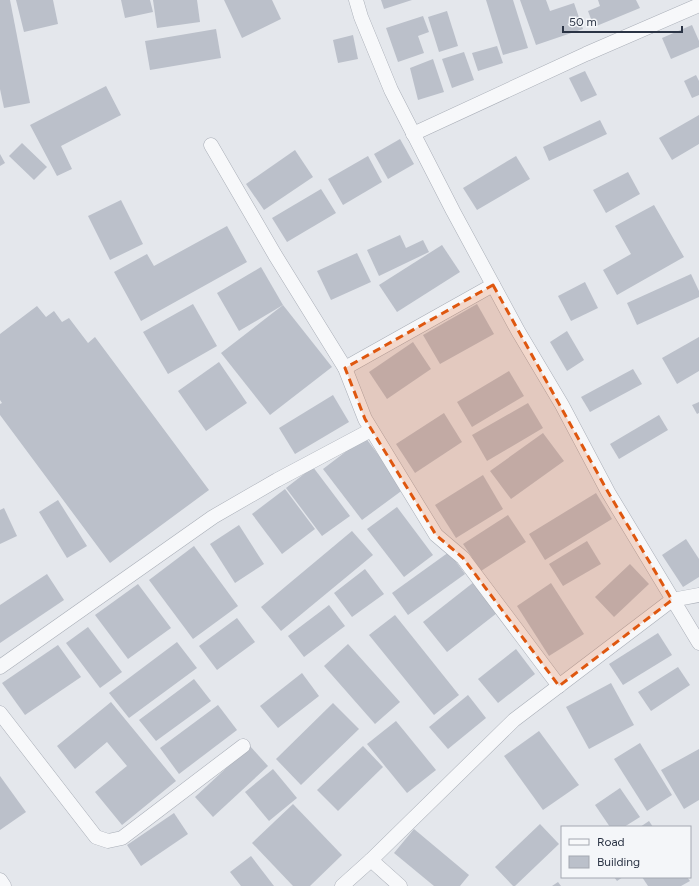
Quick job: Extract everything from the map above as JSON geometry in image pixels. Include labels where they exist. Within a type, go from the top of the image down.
[{"type":"street","points":[[356,0],[361,17],[390,90],[493,285],[518,331],[562,405],[608,492],[699,643]]},
{"type":"street","points":[[413,134],[586,54],[699,5]]},
{"type":"street","points":[[212,145],[275,255],[345,368],[365,420],[436,535],[463,558],[559,686]]},
{"type":"street","points":[[345,368],[493,285]]},
{"type":"street","points":[[0,667],[213,517],[277,480],[371,430]]},
{"type":"street","points":[[342,886],[371,860],[514,720],[672,600],[699,595]]},
{"type":"street","points":[[0,713],[96,837],[108,841],[122,838],[243,746]]},
{"type":"street","points":[[371,860],[400,886]]},
{"type":"street","points":[[0,880],[4,886]]},
{"type":"highlighted area","points":[[493,285],[608,492],[672,600],[559,686],[463,558],[436,535],[365,419],[345,368]]},
{"type":"building","points":[[0,0],[10,0],[30,103],[4,108],[0,89]]},
{"type":"building","points":[[16,0],[53,0],[58,24],[24,32]]},
{"type":"building","points":[[121,0],[150,0],[153,12],[125,18]]},
{"type":"building","points":[[153,0],[197,0],[200,22],[157,28]]},
{"type":"building","points":[[224,0],[272,0],[281,19],[242,38]]},
{"type":"building","points":[[381,0],[412,0],[384,9]]},
{"type":"building","points":[[486,0],[513,0],[528,48],[503,55]]},
{"type":"building","points":[[520,0],[546,0],[550,11],[574,3],[583,29],[536,45]]},
{"type":"building","points":[[598,0],[636,0],[640,8],[594,27],[588,11],[600,6]]},
{"type":"building","points":[[447,11],[458,46],[439,52],[428,17]]},
{"type":"building","points":[[423,16],[429,32],[418,36],[424,53],[398,62],[386,28]]},
{"type":"building","points":[[692,25],[699,41],[699,47],[671,59],[662,38]]},
{"type":"building","points":[[216,29],[221,58],[150,70],[145,41]]},
{"type":"building","points":[[353,35],[358,59],[338,63],[333,40]]},
{"type":"building","points":[[497,46],[503,63],[478,71],[472,53]]},
{"type":"building","points":[[464,52],[474,80],[452,88],[442,59]]},
{"type":"building","points":[[433,59],[444,92],[418,100],[410,68]]},
{"type":"building","points":[[585,71],[597,95],[581,102],[569,78]]},
{"type":"building","points":[[696,75],[699,81],[699,95],[692,98],[684,81]]},
{"type":"building","points":[[106,86],[121,115],[61,146],[72,169],[57,176],[30,125]]},
{"type":"building","points":[[699,115],[699,144],[672,160],[659,138]]},
{"type":"building","points":[[600,120],[607,134],[549,161],[543,147]]},
{"type":"building","points":[[400,139],[414,164],[388,179],[374,154]]},
{"type":"building","points":[[22,143],[47,167],[34,180],[9,156]]},
{"type":"building","points":[[295,150],[313,177],[264,210],[246,184]]},
{"type":"building","points":[[0,154],[5,163],[0,166]]},
{"type":"building","points":[[368,156],[382,182],[343,205],[328,179]]},
{"type":"building","points":[[516,156],[530,179],[477,210],[463,188]]},
{"type":"building","points":[[628,172],[640,194],[606,213],[593,190]]},
{"type":"building","points":[[321,189],[336,213],[287,242],[272,218]]},
{"type":"building","points":[[121,200],[143,244],[110,260],[88,216]]},
{"type":"building","points":[[654,205],[684,257],[617,295],[603,270],[631,254],[615,226]]},
{"type":"building","points":[[227,226],[247,262],[141,321],[114,272],[147,254],[154,266]]},
{"type":"building","points":[[400,235],[406,248],[423,240],[429,252],[379,276],[367,250]]},
{"type":"building","points":[[442,245],[460,272],[397,312],[379,285]]},
{"type":"building","points":[[357,253],[371,282],[331,300],[317,271]]},
{"type":"building","points":[[261,267],[283,305],[239,331],[217,293]]},
{"type":"building","points":[[691,274],[699,291],[699,297],[637,325],[627,303]]},
{"type":"building","points":[[585,282],[598,308],[571,321],[558,296]]},
{"type":"building","points":[[193,304],[217,346],[168,374],[143,332]]},
{"type":"building","points":[[477,304],[494,334],[440,364],[423,335]]},
{"type":"building","points":[[283,305],[332,367],[270,415],[221,353]]},
{"type":"building","points":[[37,306],[46,317],[54,311],[62,322],[69,318],[88,343],[95,337],[209,490],[110,563],[0,415],[0,404],[2,403],[0,400],[0,334]]},
{"type":"building","points":[[567,331],[584,360],[567,371],[550,342]]},
{"type":"building","points":[[699,337],[699,371],[677,384],[662,358]]},
{"type":"building","points":[[413,342],[431,369],[387,399],[369,372]]},
{"type":"building","points":[[219,362],[247,403],[206,431],[178,391]]},
{"type":"building","points":[[633,369],[642,384],[590,412],[581,397]]},
{"type":"building","points":[[509,371],[524,396],[472,427],[457,402]]},
{"type":"building","points":[[333,395],[349,422],[295,454],[279,428]]},
{"type":"building","points":[[699,402],[699,413],[697,414],[692,405]]},
{"type":"building","points":[[528,403],[543,428],[487,461],[472,435]]},
{"type":"building","points":[[444,413],[462,442],[415,473],[396,444]]},
{"type":"building","points":[[659,415],[668,430],[619,459],[610,444]]},
{"type":"building","points":[[543,433],[564,461],[511,499],[490,471]]},
{"type":"building","points":[[365,437],[404,489],[362,520],[323,469]]},
{"type":"building","points":[[313,467],[350,516],[322,536],[286,488]]},
{"type":"building","points":[[483,475],[503,509],[456,538],[435,505]]},
{"type":"building","points":[[285,489],[315,529],[282,554],[252,514]]},
{"type":"building","points":[[596,493],[612,519],[545,560],[529,534]]},
{"type":"building","points":[[58,500],[87,546],[67,558],[39,512]]},
{"type":"building","points":[[397,507],[433,555],[404,577],[367,529]]},
{"type":"building","points":[[4,508],[17,536],[0,544],[0,510]]},
{"type":"building","points":[[508,515],[526,542],[481,571],[463,544]]},
{"type":"building","points":[[239,525],[264,564],[235,583],[210,544]]},
{"type":"building","points":[[352,531],[373,555],[281,631],[261,607]]},
{"type":"building","points":[[686,539],[699,559],[699,577],[683,587],[662,555]]},
{"type":"building","points":[[587,541],[601,564],[563,586],[549,564]]},
{"type":"building","points":[[194,546],[238,606],[193,639],[149,580]]},
{"type":"building","points":[[449,552],[465,574],[408,615],[392,593]]},
{"type":"building","points":[[630,564],[649,584],[614,617],[595,597]]},
{"type":"building","points":[[365,569],[384,594],[352,617],[334,593]]},
{"type":"building","points":[[47,574],[64,600],[0,643],[0,605]]},
{"type":"building","points":[[474,582],[497,613],[447,652],[423,622]]},
{"type":"building","points":[[551,583],[584,634],[549,656],[517,606]]},
{"type":"building","points":[[138,584],[171,628],[128,659],[95,615]]},
{"type":"building","points":[[329,605],[345,626],[304,657],[288,636]]},
{"type":"building","points":[[395,615],[459,695],[434,715],[369,635]]},
{"type":"building","points":[[237,618],[255,642],[217,670],[199,646]]},
{"type":"building","points":[[88,627],[122,672],[100,688],[66,643]]},
{"type":"building","points":[[658,633],[672,655],[623,685],[609,664]]},
{"type":"building","points":[[177,642],[197,668],[129,718],[109,693]]},
{"type":"building","points":[[348,644],[400,702],[375,724],[324,666]]},
{"type":"building","points":[[58,645],[81,677],[25,715],[2,683]]},
{"type":"building","points":[[516,649],[535,674],[498,703],[478,679]]},
{"type":"building","points":[[678,667],[690,685],[651,711],[638,692]]},
{"type":"building","points":[[302,673],[319,696],[278,728],[260,706]]},
{"type":"building","points":[[194,679],[211,701],[156,741],[139,720]]},
{"type":"building","points":[[611,683],[634,725],[589,749],[566,707]]},
{"type":"building","points":[[468,695],[486,718],[448,749],[429,727]]},
{"type":"building","points":[[111,702],[176,781],[122,825],[95,792],[127,766],[107,742],[75,769],[57,746]]},
{"type":"building","points":[[333,703],[359,729],[301,785],[276,759]]},
{"type":"building","points":[[218,705],[237,730],[179,774],[160,748]]},
{"type":"building","points":[[396,721],[436,770],[407,793],[367,744]]},
{"type":"building","points":[[539,731],[579,785],[543,810],[504,756]]},
{"type":"building","points":[[640,743],[672,795],[647,811],[614,759]]},
{"type":"building","points":[[250,746],[268,766],[213,817],[195,797]]},
{"type":"building","points":[[363,746],[383,767],[338,811],[317,790]]},
{"type":"building","points":[[699,749],[699,800],[684,809],[661,770]]},
{"type":"building","points":[[273,769],[297,798],[269,821],[245,792]]},
{"type":"building","points":[[0,776],[26,812],[0,830]]},
{"type":"building","points":[[620,788],[640,817],[626,826],[609,826],[595,805]]},
{"type":"building","points":[[293,804],[342,855],[310,886],[293,886],[252,843]]},
{"type":"building","points":[[174,813],[188,834],[141,866],[127,845]]},
{"type":"building","points":[[649,821],[652,826],[642,826]]},
{"type":"building","points":[[540,824],[559,844],[515,886],[513,886],[495,867]]},
{"type":"building","points":[[414,829],[469,875],[460,886],[434,886],[394,853]]},
{"type":"building","points":[[251,856],[274,886],[241,886],[230,872]]},
{"type":"building","points":[[615,878],[622,878],[617,881]]},
{"type":"building","points":[[643,878],[688,878],[690,881],[681,886],[648,886]]},
{"type":"building","points":[[558,882],[561,886],[552,886]]}]
